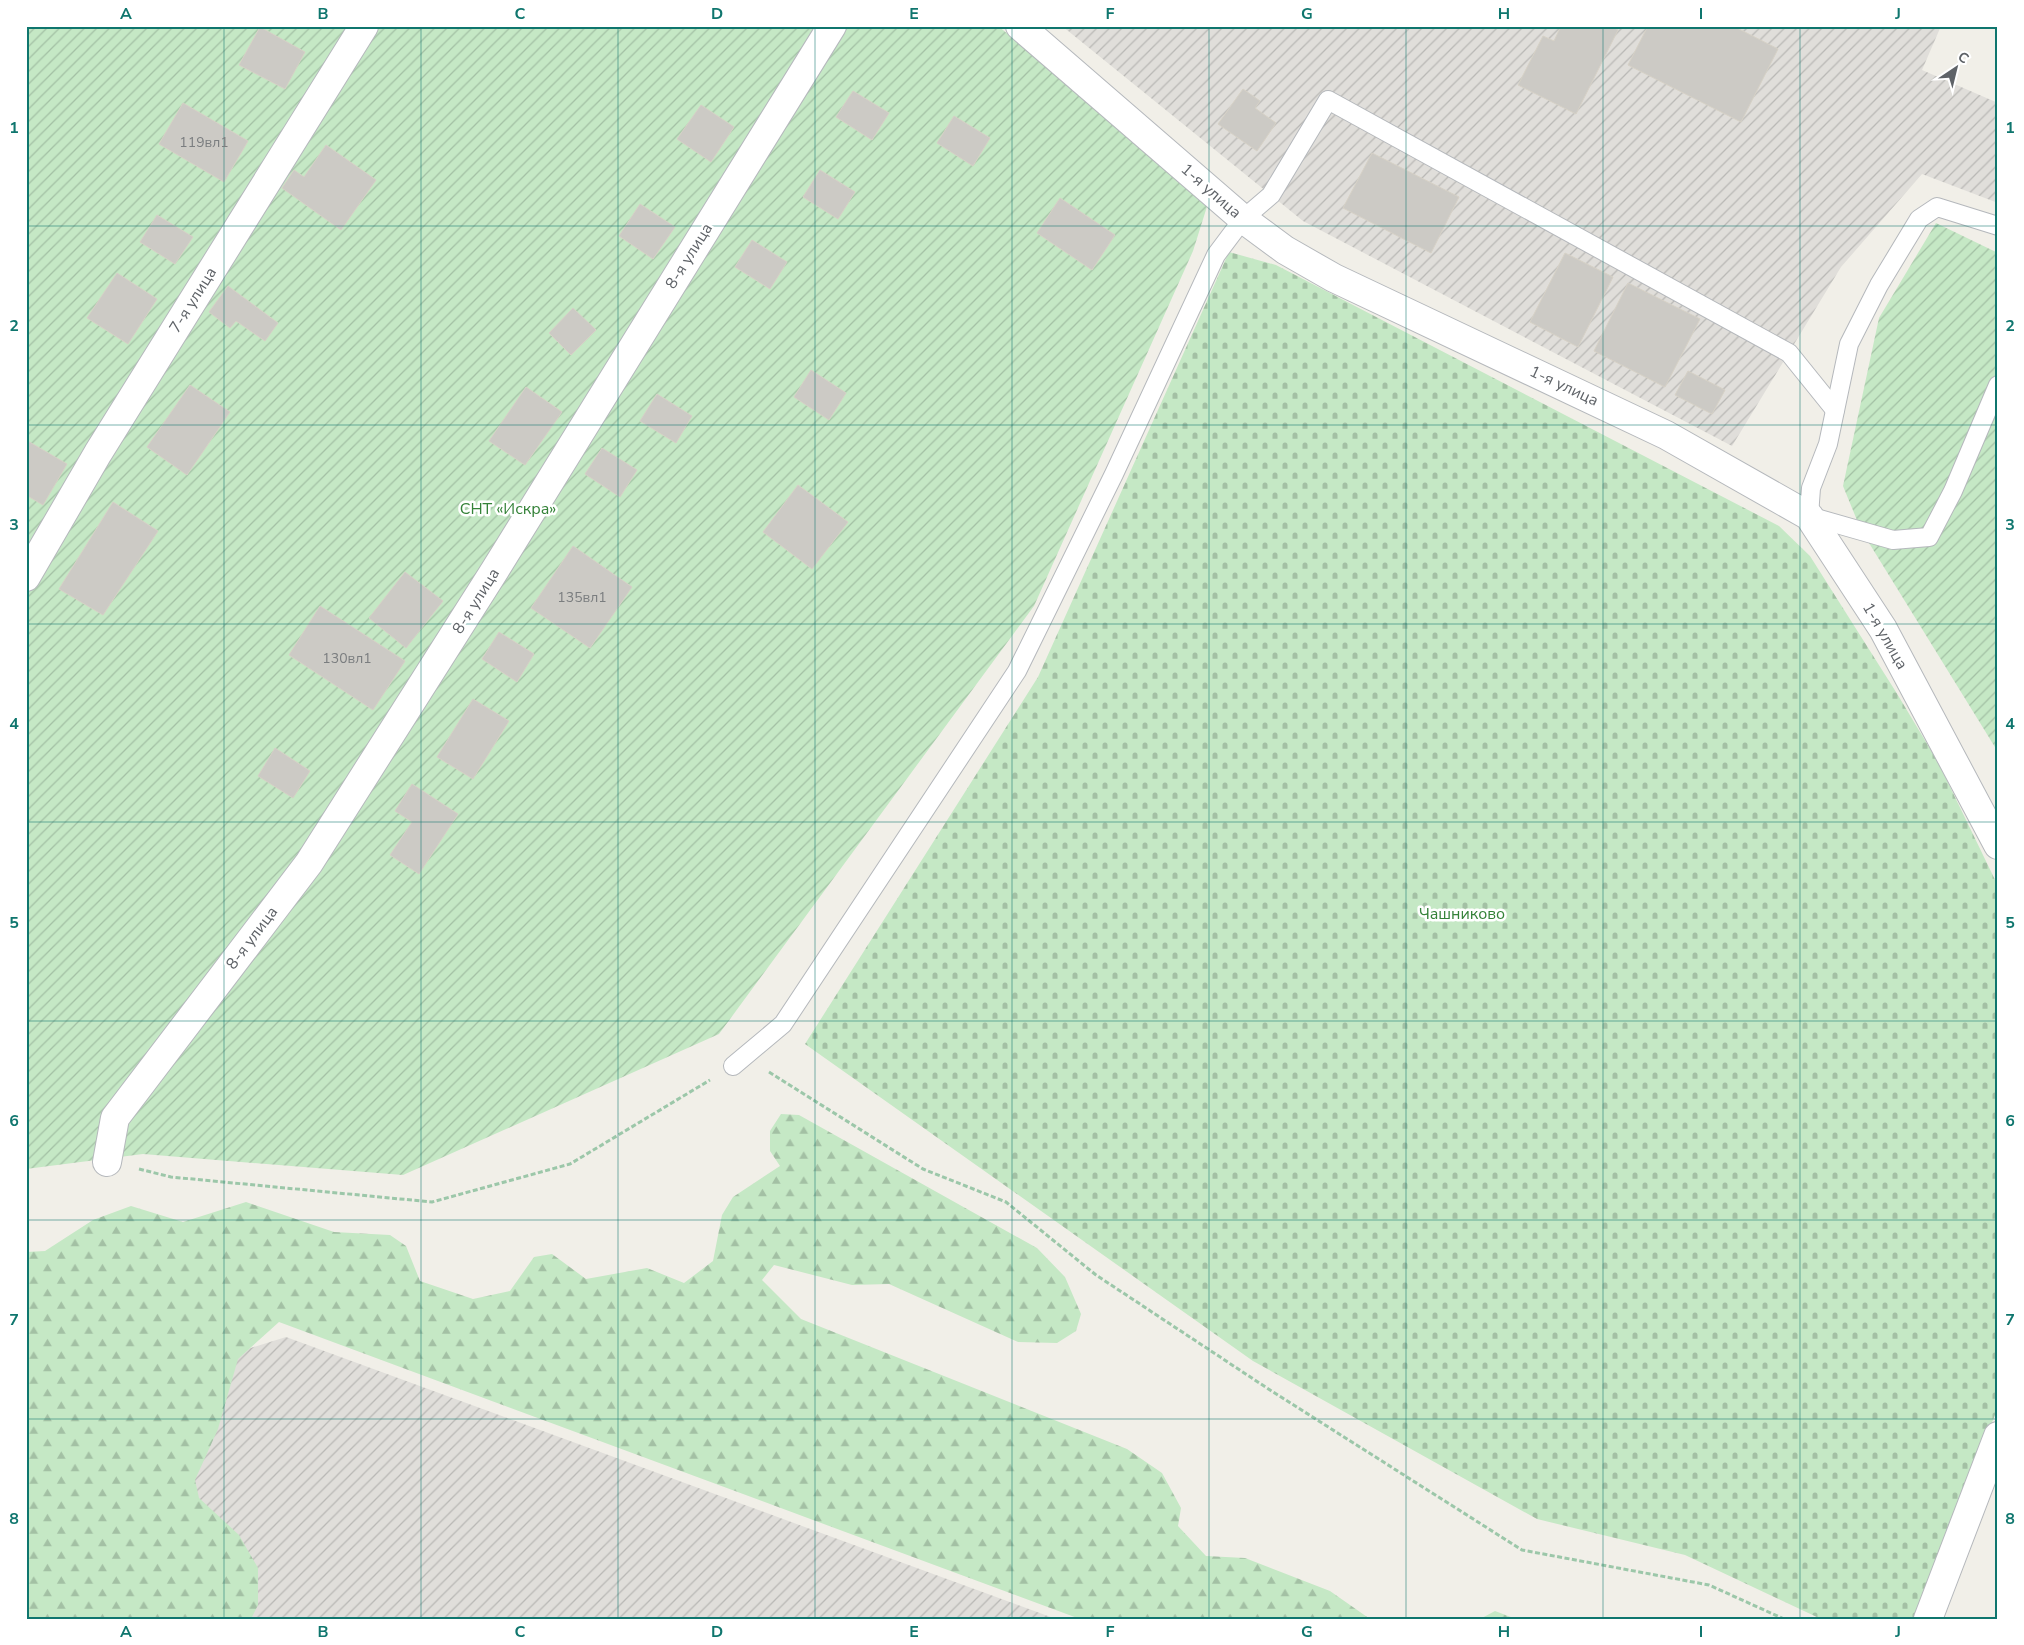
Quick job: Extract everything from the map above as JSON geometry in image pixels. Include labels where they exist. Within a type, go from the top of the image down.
[{"type":"street","name":"7-я улица","points":[[26,577],[98,452],[364,26]]},
{"type":"street","name":"8-я улица","points":[[107,1162],[115,1118],[309,863],[495,570],[832,26]]},
{"type":"street","name":"1-я улица","points":[[1020,26],[1242,219],[1285,250],[1334,278],[1666,434],[1809,516],[1883,629],[1998,845]]},
{"type":"street","points":[[1928,1619],[1998,1436]]},
{"type":"lane","points":[[733,1066],[783,1024],[1017,670],[1114,474],[1216,255],[1242,219],[1271,195],[1328,100],[1788,354],[1835,410]]},
{"type":"lane","points":[[1998,226],[1937,207],[1919,219],[1879,285],[1849,344],[1828,444],[1811,488],[1809,516],[1893,540],[1930,537],[1953,491],[1998,385]]},
{"type":"path","points":[[107,1162],[171,1177],[432,1202],[570,1164],[733,1066],[770,1072],[923,1169],[1006,1202],[1096,1275],[1270,1390],[1522,1550],[1709,1585],[1784,1619]]},
{"type":"shaded area","points":[[1062,26],[1941,26],[1922,70],[1998,103],[1998,203],[1922,174],[1841,267],[1732,446],[1303,221]]},
{"type":"shaded area","points":[[286,1337],[1056,1619],[26,1619],[26,1418]]},
{"type":"green space","name":"СНТ «Искра»","points":[[26,26],[998,26],[1210,197],[1193,251],[1034,606],[719,1034],[403,1175],[143,1154],[26,1169]]},
{"type":"green space","points":[[1936,223],[1998,253],[1998,752],[1861,530],[1843,486],[1879,318]]},
{"type":"green space","name":"Чашниково","points":[[1229,252],[1276,265],[1779,526],[1810,556],[1938,762],[1998,886],[1998,1407],[1917,1619],[1821,1619],[1685,1555],[1537,1519],[1253,1361],[805,1044],[1038,677]]},
{"type":"green space","points":[[781,1114],[799,1115],[1037,1248],[1065,1277],[1081,1314],[1076,1331],[1057,1343],[1018,1342],[889,1284],[852,1285],[774,1265],[762,1280],[801,1319],[1127,1449],[1162,1473],[1181,1508],[1178,1526],[1206,1556],[1245,1558],[1330,1591],[1370,1619],[1080,1619],[279,1322],[238,1359],[218,1429],[195,1480],[199,1498],[239,1535],[258,1568],[258,1605],[251,1619],[26,1619],[26,1252],[45,1251],[93,1220],[131,1206],[183,1222],[246,1202],[334,1232],[390,1235],[406,1246],[420,1281],[473,1299],[510,1291],[534,1257],[552,1254],[586,1279],[647,1268],[684,1283],[713,1261],[722,1215],[733,1197],[780,1166],[770,1151],[770,1131]]},
{"type":"green space","points":[[1495,1611],[1516,1619],[1480,1619]]},
{"type":"building","points":[[1561,26],[1611,26],[1618,30],[1576,114],[1518,85],[1543,36],[1554,41]]},
{"type":"building","points":[[1648,26],[1733,26],[1778,49],[1741,122],[1628,65]]},
{"type":"building","points":[[260,27],[305,52],[285,89],[239,65]]},
{"type":"building","points":[[1243,89],[1260,101],[1255,108],[1276,123],[1257,151],[1218,124]]},
{"type":"building","points":[[853,91],[889,113],[872,140],[836,117]]},
{"type":"building","points":[[183,103],[248,141],[224,182],[159,144]]},
{"type":"building","points":[[701,105],[734,127],[711,162],[677,139]]},
{"type":"building","points":[[954,116],[990,138],[973,166],[937,143]]},
{"type":"building","points":[[326,145],[376,180],[341,230],[282,188],[294,170],[304,177]]},
{"type":"building","points":[[1372,153],[1459,197],[1431,253],[1343,208]]},
{"type":"building","points":[[820,170],[855,192],[838,219],[803,197]]},
{"type":"building","points":[[1060,198],[1115,235],[1092,270],[1037,233]]},
{"type":"building","points":[[640,204],[675,227],[653,259],[619,236]]},
{"type":"building","points":[[157,215],[193,237],[175,264],[140,242]]},
{"type":"building","points":[[752,240],[787,262],[770,289],[735,267]]},
{"type":"building","points":[[1565,253],[1613,277],[1578,347],[1530,322]]},
{"type":"building","points":[[117,273],[157,299],[128,344],[87,318]]},
{"type":"building","points":[[1628,283],[1700,319],[1665,387],[1594,351]]},
{"type":"building","points":[[228,286],[278,323],[265,341],[236,321],[230,328],[209,312]]},
{"type":"building","points":[[573,308],[596,330],[571,355],[549,333]]},
{"type":"building","points":[[811,370],[846,393],[829,420],[794,397]]},
{"type":"building","points":[[1688,371],[1725,390],[1712,414],[1675,395]]},
{"type":"building","points":[[190,385],[230,412],[187,475],[147,447]]},
{"type":"building","points":[[526,387],[562,412],[525,465],[489,441]]},
{"type":"building","points":[[657,394],[692,416],[676,443],[640,421]]},
{"type":"building","points":[[26,440],[67,464],[43,505],[26,495]]},
{"type":"building","points":[[602,448],[637,470],[620,497],[585,474]]},
{"type":"building","points":[[798,485],[848,522],[812,569],[763,532]]},
{"type":"building","points":[[113,502],[158,531],[103,615],[59,589]]},
{"type":"building","points":[[573,546],[632,587],[590,648],[531,608]]},
{"type":"building","points":[[405,572],[443,601],[406,648],[369,618]]},
{"type":"building","points":[[320,606],[405,661],[373,710],[289,655]]},
{"type":"building","points":[[499,632],[534,654],[517,682],[482,659]]},
{"type":"building","points":[[473,699],[509,721],[473,779],[437,757]]},
{"type":"building","points":[[275,748],[310,771],[293,798],[258,776]]},
{"type":"building","points":[[412,784],[458,814],[419,874],[390,855],[412,822],[395,811]]}]
